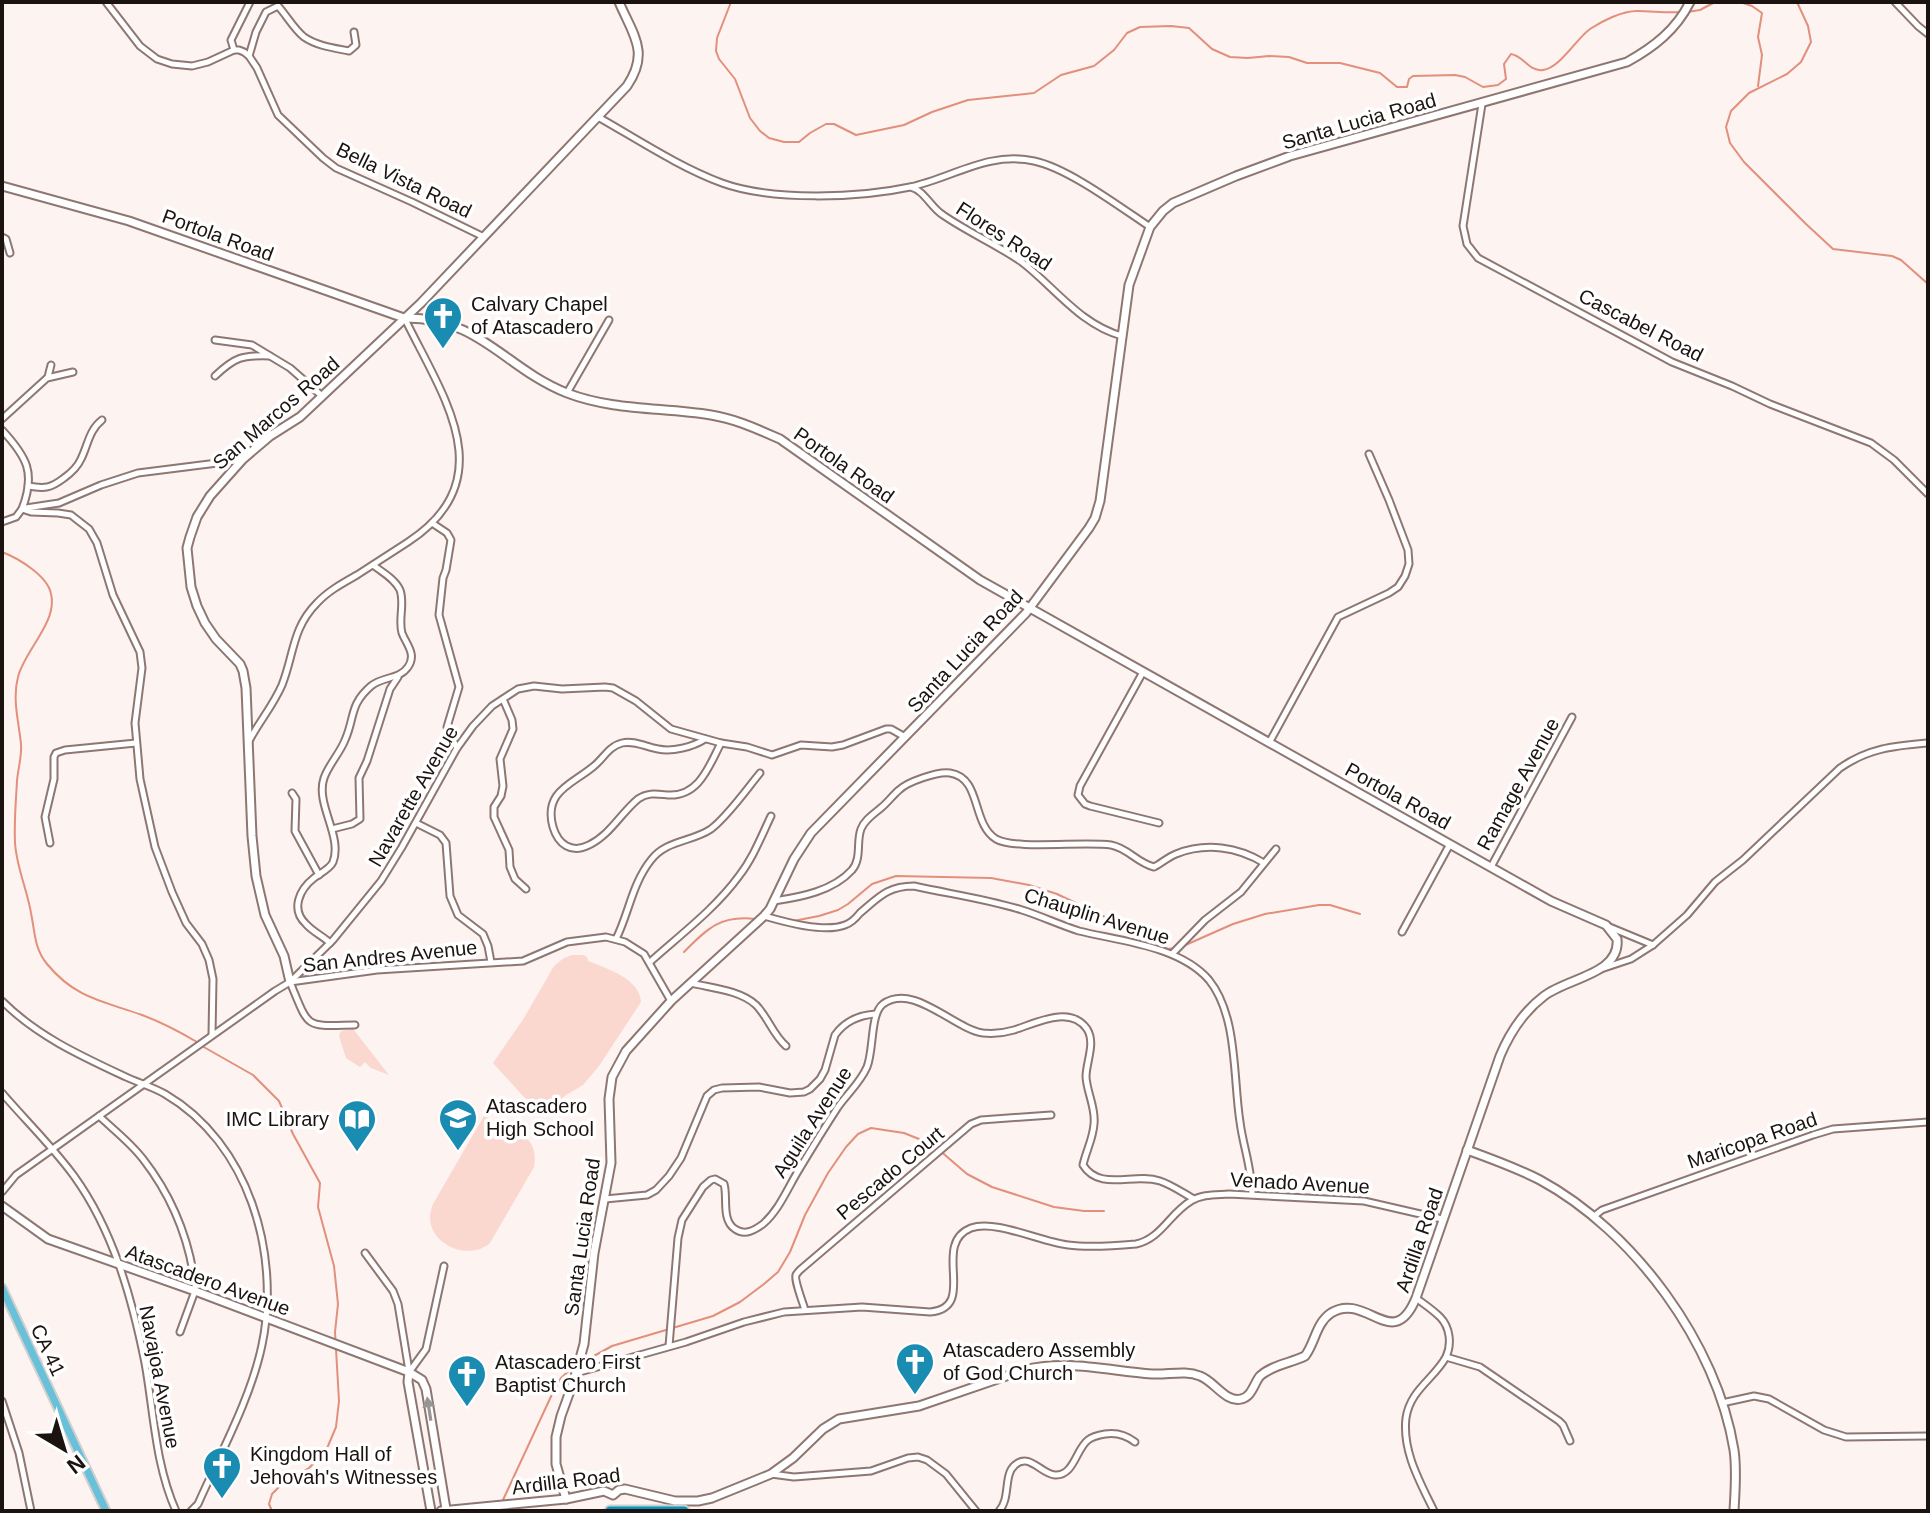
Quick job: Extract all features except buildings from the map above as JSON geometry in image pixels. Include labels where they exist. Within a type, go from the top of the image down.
[{"type":"highway","points":[[615,1511],[684,1511]]},
{"type":"main road","name":"CA 41","points":[[2,1288],[106,1511]]},
{"type":"street","points":[[106,2],[140,46],[157,59],[172,64],[192,66],[234,50],[249,56],[266,12],[278,6],[305,38],[323,46],[349,51],[356,45],[354,32]]},
{"type":"street","name":"San Marcos Road","points":[[290,982],[284,956],[265,915],[256,876],[243,671],[201,615],[191,587],[187,548],[197,517],[210,496],[243,459],[270,436],[300,417],[404,318],[627,86],[638,66],[639,49],[619,2]]},
{"type":"street","name":"Santa Lucia Road","points":[[566,1499],[558,1472],[556,1445],[561,1416],[584,1344],[595,1243],[611,1163],[609,1099],[612,1077],[626,1051],[671,1001],[764,916],[811,833],[1029,609],[1089,528],[1097,513],[1102,491],[1132,274],[1150,227],[1173,203],[1290,156],[1627,62],[1666,36],[1690,2]]},
{"type":"street","points":[[1895,2],[1928,34]]},
{"type":"street","points":[[234,50],[231,40],[248,3]]},
{"type":"street","name":"Bella Vista Road","points":[[249,56],[278,115],[323,158],[336,168],[484,238]]},
{"type":"street","name":"Cascabel Road","points":[[1482,104],[1463,226],[1467,244],[1478,258],[1672,362],[1871,443],[1894,460],[1928,494]]},
{"type":"street","points":[[598,117],[697,172],[738,188],[780,194],[850,195],[910,187],[979,164],[1012,159],[1036,161],[1074,179],[1150,227]]},
{"type":"street","name":"Portola Road","points":[[2,186],[129,221],[404,318],[438,321],[461,328],[482,339],[529,373],[567,393],[636,409],[694,413],[750,425],[780,439],[958,566],[1029,609],[1551,901],[1653,945]]},
{"type":"street","name":"Flores Road","points":[[910,187],[917,189],[940,213],[1023,264],[1091,322],[1122,336]]},
{"type":"street","points":[[2,237],[6,239],[10,253]]},
{"type":"street","points":[[248,744],[278,694],[295,638],[316,603],[421,533],[446,506],[455,488],[460,469],[460,450],[446,404],[404,318]]},
{"type":"street","points":[[567,393],[609,320]]},
{"type":"street","points":[[215,340],[252,345],[290,368],[322,396]]},
{"type":"street","points":[[215,376],[232,360],[252,355],[271,356]]},
{"type":"street","points":[[47,378],[51,365]]},
{"type":"street","points":[[2,419],[47,378],[73,372]]},
{"type":"street","points":[[28,486],[53,487],[76,469],[95,426],[102,420]]},
{"type":"street","points":[[2,430],[20,450],[28,470],[28,486],[22,509],[16,517],[2,522]]},
{"type":"street","points":[[1269,743],[1338,617],[1389,593],[1398,587],[1405,576],[1409,564],[1408,550],[1369,454]]},
{"type":"street","points":[[22,509],[59,503],[138,473],[243,459]]},
{"type":"street","points":[[22,509],[71,515],[94,536],[113,595],[142,659],[136,711],[140,779],[155,847],[181,912],[209,960],[213,979],[212,1035]]},
{"type":"street","points":[[432,523],[447,533],[451,540],[439,615],[459,687],[447,727],[457,748]]},
{"type":"street","points":[[332,829],[360,819],[359,778],[390,689],[409,667],[411,658],[401,629],[401,596],[397,585],[373,565]]},
{"type":"street","points":[[1143,672],[1080,786],[1078,795],[1090,806],[1159,823]]},
{"type":"street","points":[[330,943],[305,923],[298,910],[305,885],[328,869],[333,861],[332,829],[323,781],[347,738],[356,704],[381,679],[399,676]]},
{"type":"street","name":"Navarette Avenue","points":[[290,982],[330,943],[381,881],[457,748],[473,726],[492,706],[518,689],[534,686],[613,688],[651,711],[667,727],[772,755],[801,745],[843,745],[886,729],[905,737]]},
{"type":"street","points":[[503,699],[513,729],[500,759],[503,786],[494,807],[494,817],[509,850],[512,873],[526,889]]},
{"type":"street","name":"Ramage Avenue","points":[[1491,867],[1572,717]]},
{"type":"street","points":[[706,738],[670,750],[629,742],[613,747],[555,797],[551,815],[559,841],[570,848],[585,847],[602,836],[640,798],[688,791],[704,776],[721,743]]},
{"type":"street","points":[[50,843],[45,817],[54,779],[56,753],[136,743]]},
{"type":"street","name":"Ardilla Road","points":[[443,1510],[566,1499],[604,1491],[613,1495],[619,1490],[683,1502],[719,1496],[771,1474],[839,1419],[919,1406],[1042,1366],[1150,1374],[1197,1374],[1228,1396],[1240,1400],[1250,1393],[1263,1373],[1305,1356],[1321,1323],[1333,1312],[1356,1309],[1384,1322],[1394,1323],[1406,1317],[1416,1298],[1500,1056],[1516,1025],[1531,1007],[1569,982],[1631,959],[1653,945],[1687,915],[1715,882],[1853,759],[1888,747],[1928,743]]},
{"type":"street","points":[[773,902],[823,890],[843,877],[858,859],[860,831],[869,818],[904,786],[945,772],[957,775],[967,783],[973,792],[981,822],[988,833],[1001,841],[1111,845],[1127,850],[1146,865],[1154,867],[1179,853],[1202,847],[1219,847],[1249,854],[1264,863]]},
{"type":"street","points":[[671,1001],[650,962],[638,949],[616,939],[634,889],[651,859],[668,845],[699,835],[714,826],[760,773]]},
{"type":"street","points":[[292,793],[296,799],[295,831],[319,875]]},
{"type":"street","points":[[650,962],[719,899],[738,877],[754,853],[771,816]]},
{"type":"street","points":[[416,823],[440,835],[446,843],[450,896],[458,915],[483,934],[491,962]]},
{"type":"street","points":[[1402,932],[1450,844]]},
{"type":"street","points":[[1172,954],[1205,920],[1241,892],[1276,849]]},
{"type":"street","name":"Chauplin Avenue","points":[[764,916],[786,923],[838,927],[852,921],[886,891],[914,886],[1021,909],[1077,930],[1172,954],[1205,976],[1223,1006],[1232,1044],[1240,1124],[1252,1194]]},
{"type":"street","points":[[1604,968],[1613,960],[1618,948],[1616,935],[1606,925]]},
{"type":"street","name":"San Andres Avenue","points":[[2,1192],[16,1175],[52,1148],[290,982],[377,970],[523,961],[582,939],[616,939]]},
{"type":"street","points":[[290,982],[302,1012],[311,1023],[327,1027],[355,1025]]},
{"type":"street","points":[[690,983],[744,996],[757,1006],[786,1046]]},
{"type":"street","points":[[576,1373],[784,1312],[862,1307],[940,1310],[948,1305],[953,1295],[955,1244],[969,1229],[1004,1229],[1069,1245],[1136,1244],[1157,1234],[1182,1207],[1194,1199],[1161,1181],[1108,1180],[1087,1172],[1083,1165],[1095,1122],[1087,1082],[1091,1043],[1087,1030],[1078,1022],[1058,1017],[1011,1031],[980,1032],[915,1001],[901,998],[887,1001],[876,1014],[858,1016],[838,1030],[825,1070],[816,1084],[804,1092],[783,1093],[759,1087],[722,1088],[711,1092],[681,1158],[656,1190],[647,1195],[605,1199]]},
{"type":"street","points":[[2,1001],[44,1035],[69,1050],[166,1095],[202,1122],[239,1173],[256,1214],[267,1282],[262,1346],[248,1390],[198,1504],[191,1511]]},
{"type":"street","name":"Aguila Avenue","points":[[669,1346],[678,1238],[690,1205],[703,1187],[715,1179],[724,1184],[727,1219],[735,1229],[752,1231],[763,1224],[773,1213],[839,1106],[863,1076],[872,1051],[876,1014]]},
{"type":"street","name":"Navajoa Avenue","points":[[2,1093],[76,1179],[118,1264],[139,1336],[154,1436],[169,1496],[176,1511]]},
{"type":"street","name":"Pescado Court","points":[[805,1310],[796,1280],[800,1270],[971,1124],[981,1120],[1051,1115]]},
{"type":"street","points":[[99,1116],[142,1157],[166,1192],[183,1231],[194,1272],[195,1291],[180,1332]]},
{"type":"street","name":"Maricopa Road","points":[[1593,1217],[1602,1210],[1833,1129],[1928,1122]]},
{"type":"street","points":[[1467,1150],[1541,1181],[1593,1217],[1621,1242],[1663,1289],[1700,1350],[1721,1403],[1734,1450],[1734,1511]]},
{"type":"street","name":"Venado Avenue","points":[[1194,1199],[1210,1195],[1252,1194],[1364,1201],[1442,1219]]},
{"type":"street","name":"Atascadero Avenue","points":[[2,1206],[48,1239],[409,1372]]},
{"type":"street","points":[[365,1253],[393,1291],[398,1304],[408,1382],[431,1511]]},
{"type":"street","points":[[409,1372],[426,1349],[444,1266]]},
{"type":"street","points":[[1416,1298],[1439,1315],[1450,1340],[1446,1357],[1415,1395],[1406,1420],[1411,1458],[1434,1511]]},
{"type":"street","points":[[1446,1357],[1480,1367],[1559,1421],[1570,1441]]},
{"type":"street","points":[[409,1372],[422,1380],[426,1389],[443,1510]]},
{"type":"street","points":[[1721,1403],[1754,1396],[1769,1399],[1824,1430],[1846,1437],[1928,1436]]},
{"type":"street","points":[[2,1401],[19,1453],[31,1511]]},
{"type":"street","points":[[999,1511],[1005,1504],[1010,1473],[1015,1464],[1029,1462],[1056,1475],[1066,1470],[1082,1444],[1093,1436],[1117,1434],[1135,1442]]},
{"type":"street","points":[[771,1474],[794,1477],[871,1471],[918,1457],[940,1468],[976,1511]]},
{"type":"street","points":[[613,1495],[615,1511]]},
{"type":"shaded area","points":[[572,955],[583,955],[588,961],[622,976],[635,987],[641,1002],[583,1085],[550,1109],[542,1110],[524,1097],[493,1063],[554,966]]},
{"type":"shaded area","points":[[353,1029],[389,1075],[371,1068],[365,1062],[360,1067],[346,1058],[339,1036],[341,1031]]},
{"type":"shaded area","points":[[484,1116],[490,1119],[487,1124],[506,1126],[529,1140],[535,1157],[534,1167],[490,1243],[472,1251],[452,1248],[437,1236],[430,1214]]},
{"type":"waterway","points":[[731,2],[717,38],[719,59],[735,79],[750,118],[760,131],[769,138],[784,142],[799,142],[826,124],[834,124],[856,135],[904,125],[968,100],[1034,93],[1061,75],[1094,66],[1114,50],[1127,33],[1140,27],[1189,28],[1212,49],[1230,57],[1289,57],[1307,63],[1340,63],[1380,73],[1397,87],[1407,87],[1413,76],[1455,75],[1483,87],[1498,85],[1506,79],[1504,64],[1511,54],[1534,69],[1543,70],[1562,59],[1590,29],[1612,17],[1637,11],[1681,12]]},
{"type":"waterway","points":[[1687,12],[1700,10],[1715,2]]},
{"type":"waterway","points":[[1740,2],[1762,13],[1758,37],[1762,55],[1758,86]]},
{"type":"waterway","points":[[1797,2],[1808,26],[1811,42],[1801,62],[1787,74],[1749,93],[1731,111],[1726,127],[1730,143],[1744,162],[1833,249],[1892,256],[1928,284]]},
{"type":"waterway","points":[[2,552],[38,574],[51,594],[50,615],[21,667],[16,694],[21,749],[15,811],[16,851],[40,952],[58,976],[80,992],[142,1015],[197,1042]]},
{"type":"waterway","points":[[793,921],[838,910],[872,884],[896,876],[991,878],[1057,894],[1148,941],[1168,949],[1175,948]]},
{"type":"waterway","points":[[1181,947],[1265,914],[1319,905],[1360,914]]},
{"type":"waterway","points":[[684,952],[715,925],[732,919],[755,919]]},
{"type":"waterway","points":[[202,1046],[253,1075],[279,1101],[320,1183],[318,1207],[334,1266],[338,1304],[335,1332],[339,1401],[336,1427],[328,1446],[317,1460],[272,1494],[269,1504],[272,1511]]},
{"type":"waterway","points":[[583,1362],[612,1346],[713,1316],[740,1302],[764,1284],[778,1272],[790,1252],[805,1215],[828,1173],[858,1134],[871,1128],[904,1133],[924,1141],[967,1174],[992,1187],[1054,1207],[1104,1211]]},
{"type":"waterway","points":[[502,1502],[554,1390],[573,1367]]},
{"type":"place","name":"Calvary Chapel of Atascadero","points":[[443,350]]},
{"type":"place","name":"Atascadero High School","points":[[458,1152]]},
{"type":"place","name":"IMC Library","points":[[357,1153]]},
{"type":"place","name":"Atascadero Assembly of God Church","points":[[915,1396]]},
{"type":"place","name":"Atascadero First Baptist Church","points":[[467,1408]]},
{"type":"place","name":"Kingdom Hall of Jehovah's Witnesses","points":[[222,1500]]}]
